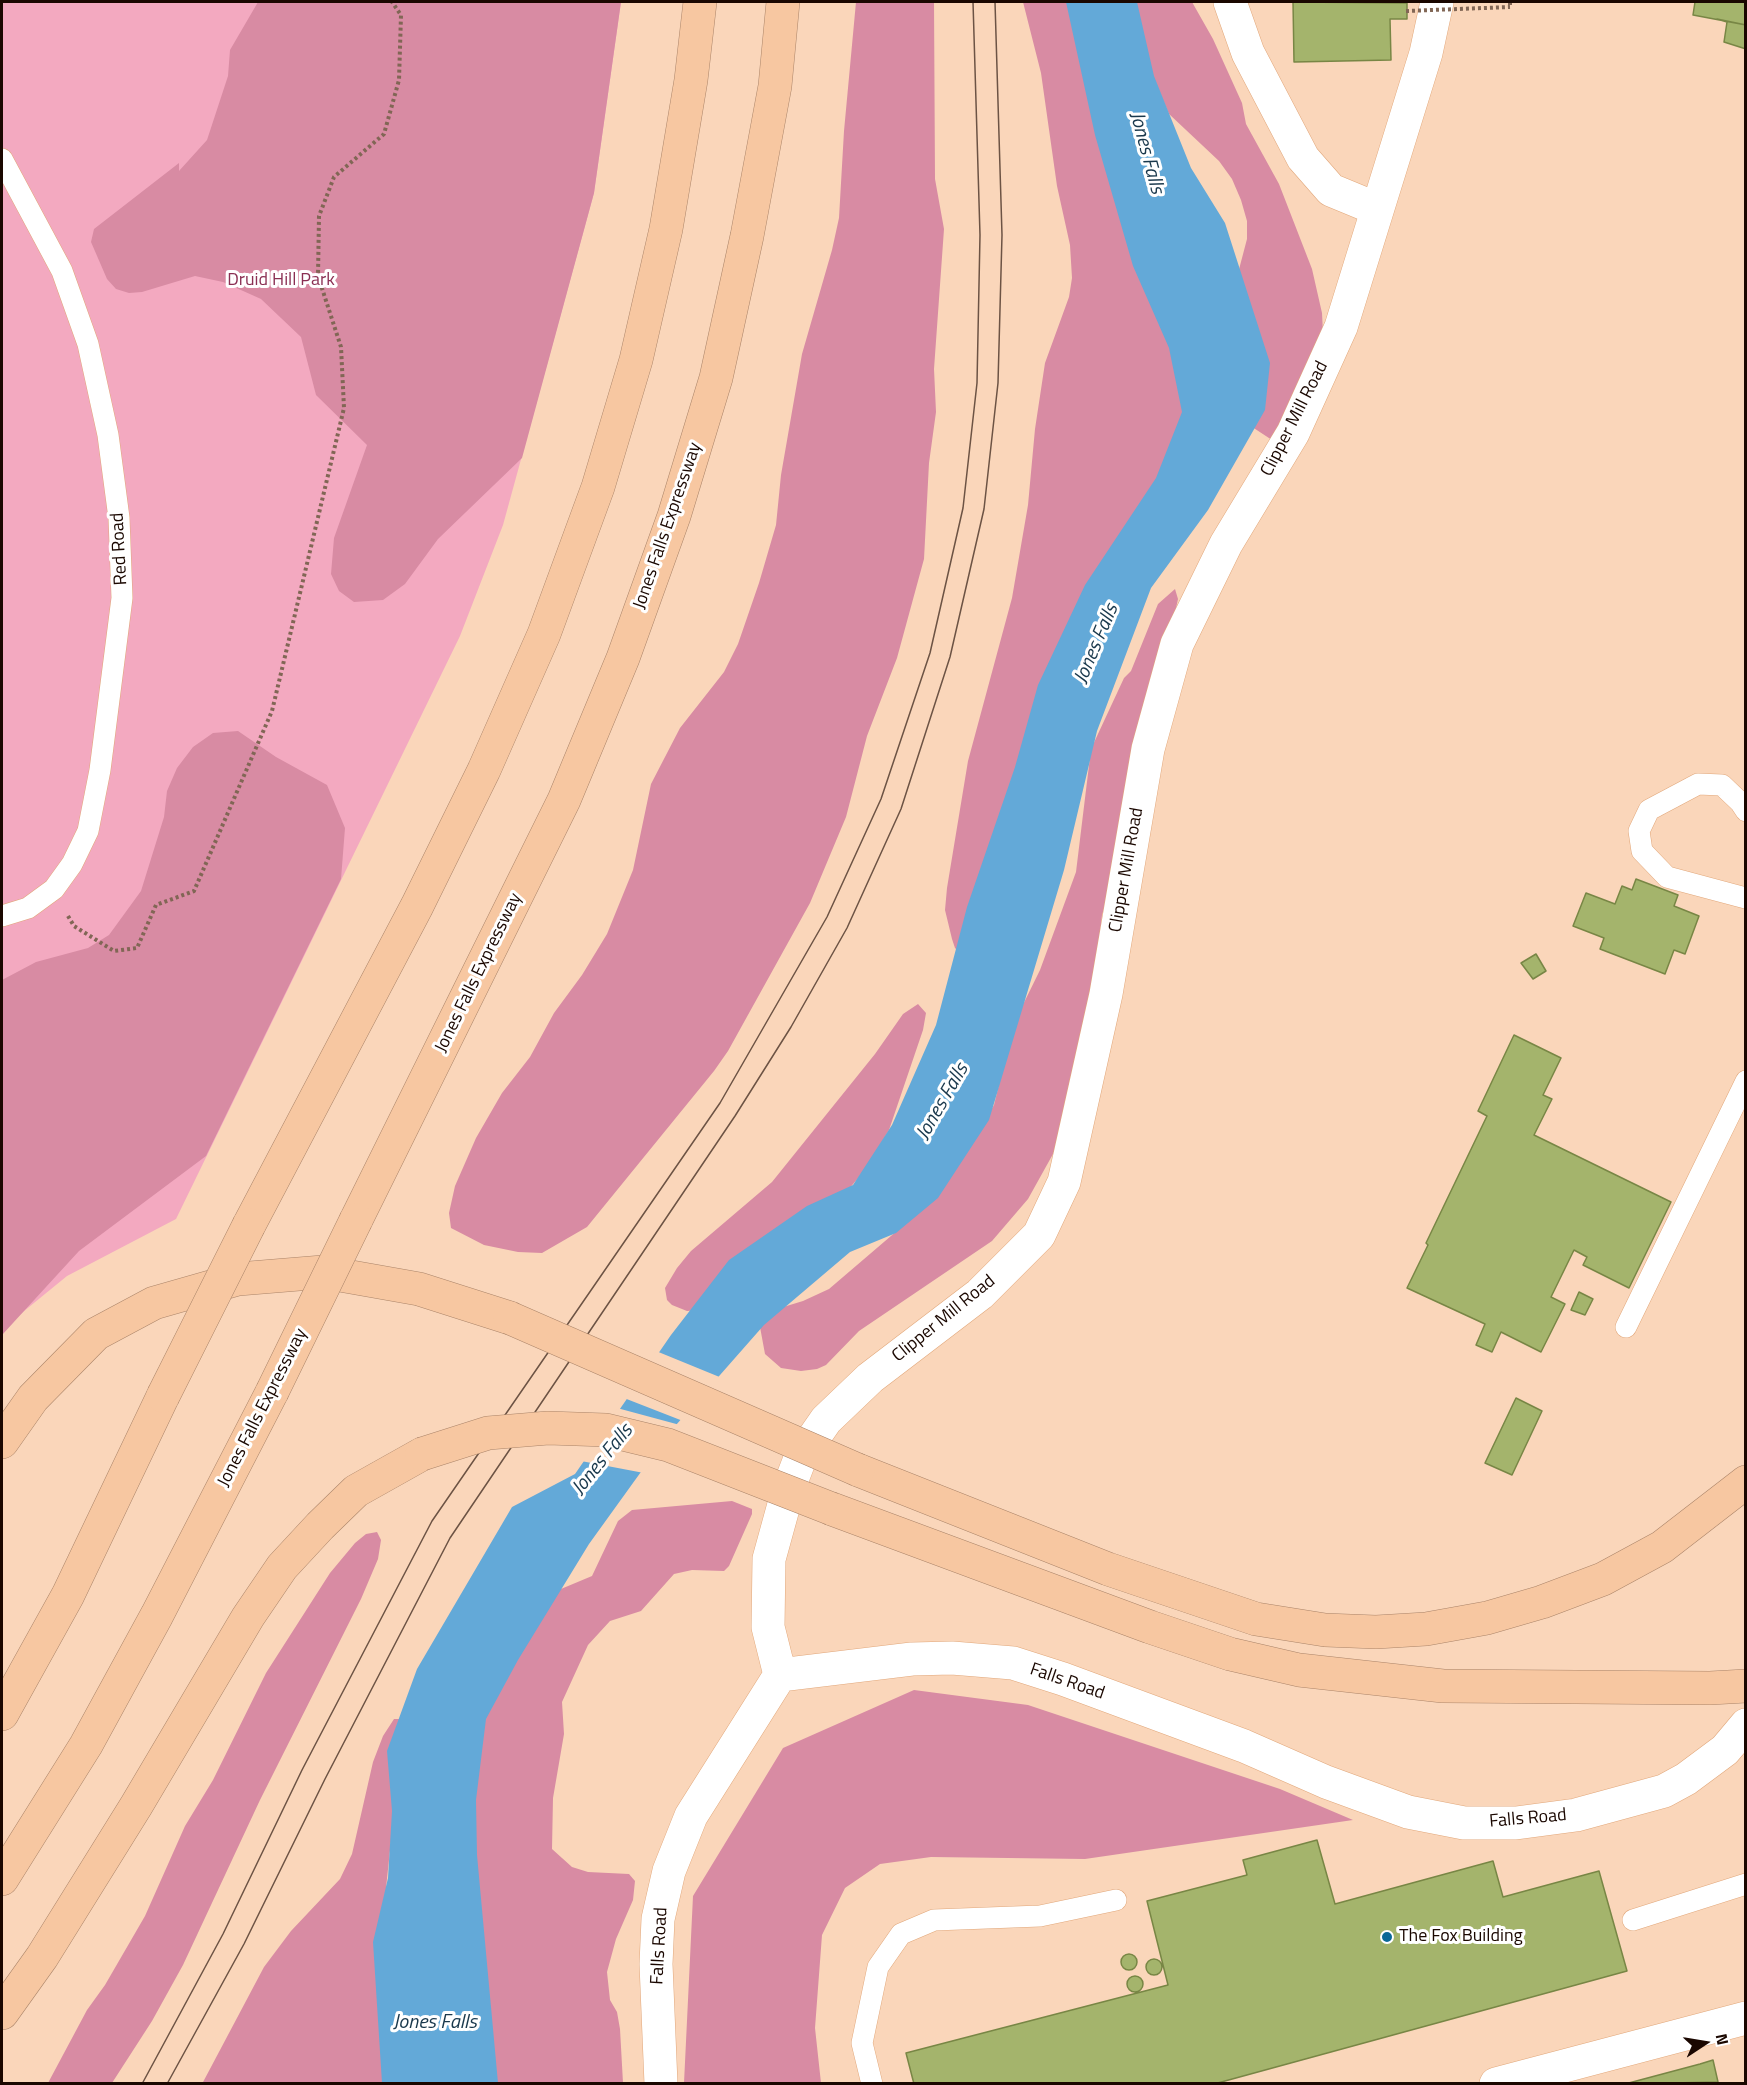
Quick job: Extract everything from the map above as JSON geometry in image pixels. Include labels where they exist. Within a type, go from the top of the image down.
[{"type":"highway","points":[[2,1714],[68,1595],[163,1396],[411,916],[484,770],[544,633],[598,487],[636,360],[666,229],[691,80],[700,2]]},
{"type":"highway","name":"Jones Falls Expressway","points":[[2,1879],[86,1745],[157,1615],[272,1392],[564,800],[623,658],[674,516],[716,378],[747,236],[775,86],[783,2]]},
{"type":"highway","points":[[2,1442],[33,1398],[96,1334],[154,1303],[238,1279],[284,1274],[333,1273],[419,1289],[510,1318],[858,1470],[1108,1569],[1256,1619],[1325,1630],[1376,1632],[1426,1629],[1487,1618],[1542,1602],[1604,1579],[1662,1547],[1746,1482]]},
{"type":"highway","points":[[2,2013],[42,1957],[130,1816],[248,1617],[282,1567],[356,1491],[422,1454],[488,1433],[548,1428],[606,1430],[668,1445],[832,1509],[1150,1627],[1230,1654],[1299,1670],[1443,1686],[1710,1688],[1746,1686]]},
{"type":"street","points":[[1230,2],[1248,53],[1303,158],[1331,190],[1377,209]]},
{"type":"street","name":"Clipper Mill Road","points":[[780,1674],[768,1627],[769,1559],[788,1490],[801,1456],[826,1420],[870,1378],[980,1294],[1039,1235],[1064,1182],[1106,994],[1148,749],[1177,644],[1226,544],[1293,433],[1341,327],[1425,53],[1437,2]]},
{"type":"street","name":"Falls Road","points":[[661,2084],[656,1964],[658,1919],[669,1871],[691,1816],[780,1674],[912,1659],[952,1658],[1014,1663],[1063,1678],[1233,1742],[1326,1782],[1408,1812],[1464,1823],[1516,1823],[1576,1815],[1664,1791],[1735,1755],[1746,1725]]},
{"type":"street","points":[[1496,2084],[1575,2074],[1746,2018]]},
{"type":"lane","name":"Red Road","points":[[2,159],[62,271],[88,344],[108,435],[119,519],[122,598],[100,770],[87,831],[72,864],[54,889],[28,908],[2,916]]},
{"type":"lane","points":[[1746,811],[1722,785],[1698,784],[1649,810],[1639,831],[1642,851],[1667,877],[1746,898]]},
{"type":"lane","points":[[1626,1327],[1746,1081]]},
{"type":"lane","points":[[1633,1920],[1746,1884]]},
{"type":"lane","points":[[872,2084],[862,2043],[878,1967],[901,1934],[934,1920],[1040,1916],[1116,1900]]},
{"type":"path","points":[[54,889],[74,926],[114,951],[137,948],[156,905],[194,891],[272,711],[344,408],[341,347],[318,276],[319,216],[334,177],[384,134],[399,80],[401,15],[392,2]]},
{"type":"path","points":[[1407,11],[1510,7],[1510,2]]},
{"type":"green space","name":"Druid Hill Park","points":[[2,2],[621,2],[594,193],[503,525],[460,636],[176,1219],[67,1276],[18,1316],[2,1335]]},
{"type":"green space","points":[[258,2],[621,2],[594,193],[522,458],[438,539],[405,584],[383,600],[354,602],[339,591],[331,574],[334,538],[367,445],[316,395],[301,337],[261,299],[223,282],[195,276],[142,292],[129,293],[116,289],[107,279],[91,242],[94,229],[179,163],[179,171],[207,140],[228,76],[230,50]]},
{"type":"green space","points":[[856,2],[934,2],[935,179],[944,229],[934,369],[936,412],[929,463],[924,559],[897,658],[867,736],[846,817],[810,903],[728,1051],[714,1071],[587,1227],[542,1253],[518,1252],[484,1245],[451,1228],[449,1213],[455,1186],[476,1138],[502,1093],[530,1057],[554,1013],[582,975],[607,934],[633,870],[651,784],[680,728],[724,672],[738,644],[759,583],[776,525],[781,475],[802,354],[839,218],[844,131]]},
{"type":"green space","points":[[1023,2],[1090,2],[1204,367],[965,958],[955,948],[952,939],[945,910],[947,888],[968,761],[1012,598],[1028,505],[1035,429],[1045,363],[1069,297],[1072,278],[1070,245],[1057,186],[1041,73]]},
{"type":"green space","points":[[1121,2],[1192,2],[1213,39],[1242,103],[1246,124],[1279,184],[1312,269],[1322,313],[1323,333],[1272,440],[1243,421],[1237,277],[1247,239],[1247,221],[1241,200],[1232,179],[1219,161],[1169,114]]},
{"type":"green space","points":[[1175,589],[1178,599],[1124,849],[1102,915],[1097,963],[1058,1145],[1028,1199],[992,1241],[859,1331],[826,1365],[801,1371],[781,1368],[765,1354],[760,1327],[780,1308],[829,1289],[912,1218],[983,1124],[994,1105],[1014,1023],[1040,970],[1076,872],[1091,749],[1124,678],[1131,671],[1158,604]]},
{"type":"green space","points":[[238,731],[276,757],[327,785],[345,828],[341,879],[206,1156],[79,1251],[2,1335],[2,980],[36,962],[88,948],[109,935],[141,891],[164,817],[167,791],[177,768],[193,747],[213,733]]},
{"type":"green space","points":[[918,1004],[926,1013],[923,1030],[889,1130],[865,1170],[848,1190],[701,1310],[687,1311],[672,1305],[667,1300],[665,1288],[677,1268],[691,1251],[772,1182],[875,1054],[903,1014]]},
{"type":"green space","points":[[732,1501],[752,1509],[752,1514],[729,1566],[724,1571],[692,1570],[674,1574],[641,1611],[610,1621],[588,1645],[562,1702],[564,1734],[553,1798],[552,1849],[572,1867],[588,1872],[629,1874],[635,1881],[633,1900],[616,1939],[607,1972],[610,2000],[617,2012],[620,2029],[623,2083],[476,2083],[457,1766],[549,1594],[592,1576],[618,1521],[632,1510]]},
{"type":"green space","points":[[377,1532],[381,1540],[378,1559],[361,1599],[260,1800],[183,1965],[152,2021],[112,2083],[48,2083],[87,2010],[105,1985],[145,1916],[185,1826],[213,1780],[266,1673],[330,1573],[355,1543],[366,1534]]},
{"type":"green space","points":[[914,1690],[1028,1705],[1280,1789],[1353,1820],[1085,1859],[931,1857],[880,1864],[845,1888],[822,1935],[815,2028],[821,2083],[684,2083],[693,1896],[783,1748]]},
{"type":"green space","points":[[394,1719],[404,1719],[386,1888],[394,2083],[202,2084],[264,1967],[291,1931],[340,1879],[352,1854],[373,1762],[383,1736]]},
{"type":"water","name":"Jones Falls","points":[[1066,2],[1137,2],[1154,76],[1191,168],[1225,223],[1270,363],[1265,410],[1208,510],[1151,588],[1097,731],[1064,870],[989,1120],[938,1198],[896,1233],[850,1252],[764,1325],[669,1433],[589,1544],[518,1660],[486,1719],[476,1800],[477,1855],[498,2083],[382,2083],[373,1942],[388,1878],[392,1811],[387,1751],[417,1669],[512,1507],[575,1474],[671,1335],[729,1260],[807,1206],[853,1185],[892,1125],[936,1025],[967,907],[1015,767],[1038,685],[1085,585],[1156,478],[1182,412],[1169,348],[1133,266],[1095,135]]},
{"type":"pier","points":[[656,1351],[722,1378],[683,1421],[624,1398]]},
{"type":"pier","points":[[617,1408],[680,1425],[644,1473],[581,1461]]},
{"type":"building","points":[[1293,2],[1407,3],[1407,19],[1390,19],[1391,60],[1294,62]]},
{"type":"building","points":[[1695,2],[1746,2],[1746,25],[1693,15]]},
{"type":"building","points":[[1717,19],[1746,25],[1746,49],[1724,42],[1727,22]]},
{"type":"building","points":[[1636,879],[1678,895],[1674,906],[1699,916],[1685,954],[1674,950],[1665,974],[1600,949],[1604,938],[1573,926],[1586,893],[1615,904],[1622,886],[1632,890]]},
{"type":"building","points":[[1536,954],[1546,971],[1533,979],[1521,963]]},
{"type":"building","points":[[1514,1035],[1561,1058],[1543,1095],[1552,1099],[1534,1135],[1671,1202],[1629,1288],[1583,1265],[1587,1257],[1574,1250],[1551,1297],[1565,1304],[1541,1352],[1501,1332],[1492,1352],[1476,1345],[1485,1324],[1407,1288],[1487,1116],[1478,1111]]},
{"type":"building","points":[[1579,1292],[1593,1299],[1585,1315],[1571,1310]]},
{"type":"building","points":[[1516,1398],[1542,1411],[1512,1475],[1485,1463]]},
{"type":"building","name":"The Fox Building","points":[[1317,1840],[1335,1904],[1493,1861],[1503,1897],[1599,1871],[1627,1971],[1214,2084],[914,2084],[906,2053],[1168,1985],[1147,1901],[1247,1875],[1243,1860]]},
{"type":"building","points":[[1126,1954],[1132,1954],[1137,1962],[1135,1968],[1126,1970],[1121,1965],[1121,1959]]},
{"type":"building","points":[[1151,1959],[1157,1959],[1162,1967],[1160,1973],[1151,1975],[1146,1970],[1146,1964]]},
{"type":"building","points":[[1132,1976],[1138,1976],[1143,1984],[1141,1990],[1132,1992],[1127,1987],[1127,1981]]},
{"type":"building","points":[[1713,2060],[1718,2082],[1625,2084],[1700,2064]]},
{"type":"tram line","points":[[142,2084],[223,1934],[302,1770],[432,1521],[720,1103],[827,917],[881,799],[930,653],[963,508],[977,383],[980,235],[973,2]]},
{"type":"tram line","points":[[167,2084],[244,1944],[325,1779],[450,1538],[735,1116],[791,1027],[847,928],[901,809],[950,657],[984,509],[998,383],[1002,235],[995,2]]},
{"type":"place","name":"The Fox Building","points":[[1387,1937]]}]
